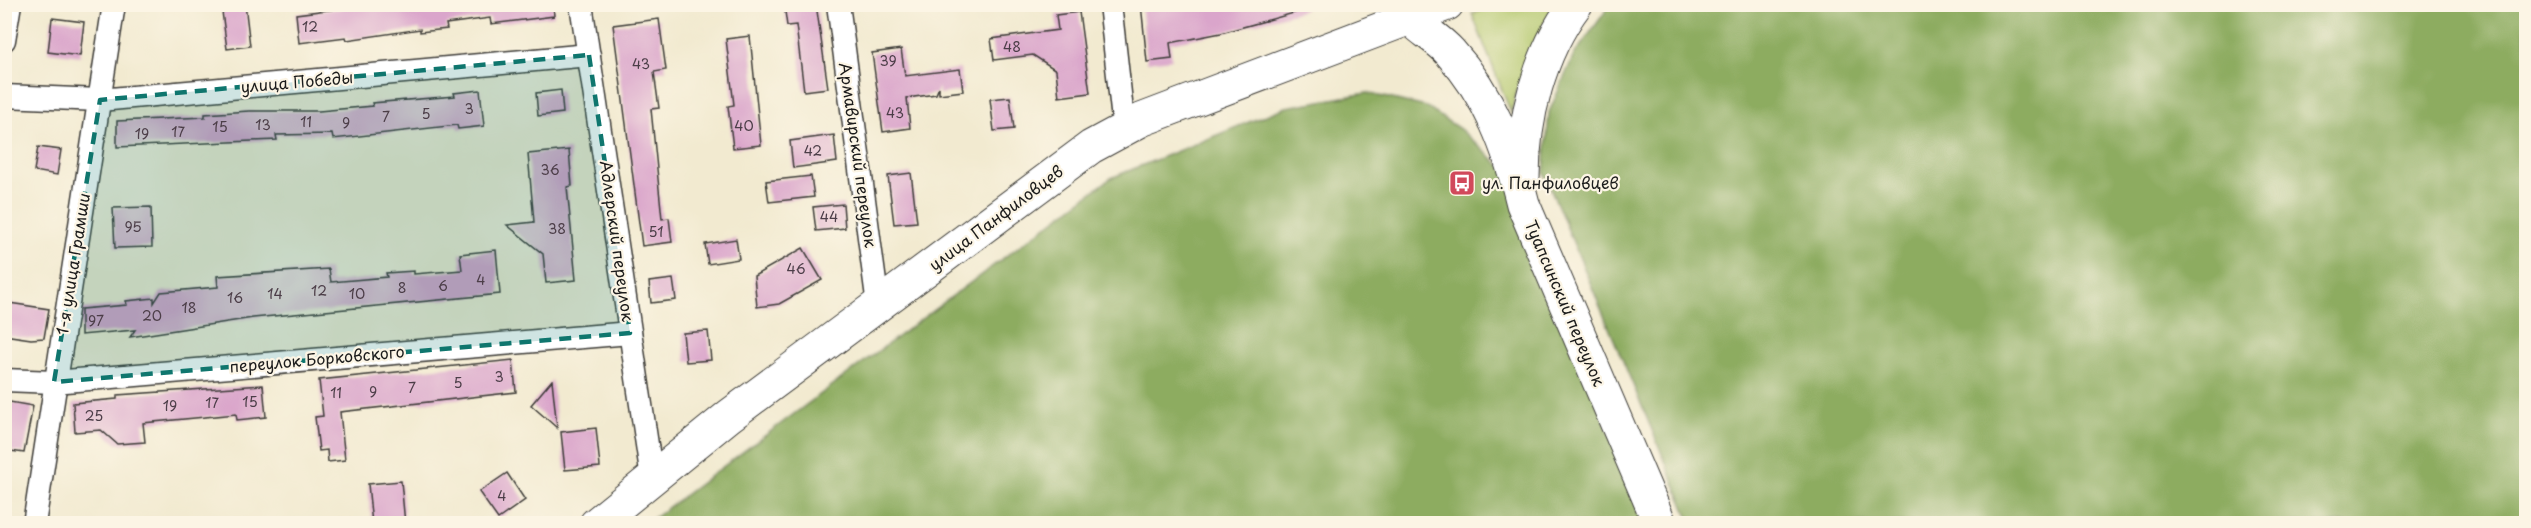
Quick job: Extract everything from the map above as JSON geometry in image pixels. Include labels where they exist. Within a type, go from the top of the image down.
[{"type":"street","points":[[4,40],[10,4]]},
{"type":"street","name":"1-я улица Грамши","points":[[34,524],[54,382],[114,4]]},
{"type":"street","name":"Адлерский переулок","points":[[581,4],[652,478]]},
{"type":"street","name":"Армавирский переулок","points":[[838,4],[878,305]]},
{"type":"street","points":[[1110,4],[1124,129]]},
{"type":"street","name":"улица Панфиловцев","points":[[596,524],[729,416],[1090,147],[1141,120],[1405,12],[1447,4]]},
{"type":"street","points":[[1523,204],[1523,146],[1526,123],[1551,49],[1576,4]]},
{"type":"street","name":"Туапсинский переулок","points":[[1405,12],[1443,44],[1473,77],[1491,110],[1508,153],[1523,204],[1660,524]]},
{"type":"street","name":"улица Победы","points":[[4,96],[100,100],[589,55]]},
{"type":"street","name":"переулок Борковского","points":[[4,380],[54,382],[630,333]]},
{"type":"highlighted area","points":[[589,55],[630,333],[54,382],[100,100]]},
{"type":"green space","points":[[1495,5],[1555,5],[1528,57],[1511,113],[1472,14]]},
{"type":"green space","points":[[1610,5],[2526,5],[2526,523],[1691,523],[1544,173],[1549,112],[1574,55]]},
{"type":"green space","points":[[1367,93],[1426,107],[1460,129],[1504,169],[1646,524],[646,524],[1111,178],[1286,107]]},
{"type":"building","points":[[221,4],[245,4],[250,46],[227,49]]},
{"type":"building","points":[[342,4],[553,4],[554,16],[491,24],[490,18],[446,24],[447,29],[420,32],[420,29],[347,40],[346,37],[299,43],[296,14],[343,8]]},
{"type":"building","points":[[784,4],[816,4],[828,88],[804,91],[796,25],[787,26]]},
{"type":"building","points":[[1141,4],[1305,4],[1305,10],[1221,33],[1170,43],[1172,59],[1147,62]]},
{"type":"building","points":[[1079,12],[1090,93],[1059,97],[1056,70],[1033,55],[994,60],[991,39],[1058,30],[1056,15]]},
{"type":"building","points":[[52,18],[84,22],[80,56],[48,52]]},
{"type":"building","points":[[659,19],[666,70],[654,72],[659,108],[651,109],[662,219],[669,218],[672,242],[642,246],[613,25]]},
{"type":"building","points":[[750,36],[761,145],[733,148],[728,106],[734,105],[726,39]]},
{"type":"building","points":[[901,49],[905,76],[960,69],[963,91],[939,94],[939,87],[936,94],[907,98],[910,128],[883,132],[872,53]]},
{"type":"building","points":[[480,90],[484,126],[458,129],[457,125],[333,139],[332,134],[276,135],[277,140],[117,147],[117,121],[205,117],[205,114],[249,111],[319,111],[373,106],[372,103],[455,96],[454,93]]},
{"type":"building","points":[[561,90],[563,113],[538,116],[536,93]]},
{"type":"building","points":[[1010,97],[1014,129],[994,131],[990,99]]},
{"type":"building","points":[[834,135],[837,162],[793,168],[790,141]]},
{"type":"building","points":[[38,147],[61,150],[57,175],[34,171]]},
{"type":"building","points":[[569,150],[572,186],[567,187],[576,280],[546,283],[543,254],[507,225],[534,222],[528,154]]},
{"type":"building","points":[[911,173],[917,222],[894,224],[888,176]]},
{"type":"building","points":[[811,176],[814,197],[769,202],[766,181]]},
{"type":"building","points":[[843,204],[845,228],[816,231],[813,207]]},
{"type":"building","points":[[151,207],[152,247],[115,248],[113,208]]},
{"type":"building","points":[[736,239],[739,259],[708,264],[705,244]]},
{"type":"building","points":[[803,248],[822,280],[779,304],[757,307],[754,276]]},
{"type":"building","points":[[496,250],[500,294],[253,318],[130,337],[135,330],[81,335],[81,309],[127,305],[126,301],[154,298],[154,303],[161,292],[218,287],[217,276],[329,269],[331,282],[387,277],[386,273],[414,271],[414,274],[462,270],[460,254]]},
{"type":"building","points":[[673,279],[676,300],[651,303],[649,282]]},
{"type":"building","points":[[9,303],[49,309],[44,338],[31,339],[4,335]]},
{"type":"building","points":[[708,331],[711,360],[686,362],[683,333]]},
{"type":"building","points":[[513,360],[516,392],[340,412],[345,460],[328,462],[327,450],[319,451],[315,417],[323,416],[319,380]]},
{"type":"building","points":[[552,380],[557,428],[531,405]]},
{"type":"building","points":[[263,385],[266,417],[237,420],[236,414],[143,423],[145,442],[117,444],[101,430],[75,432],[73,403],[117,399],[117,395]]},
{"type":"building","points":[[4,401],[33,406],[24,453],[4,450]]},
{"type":"building","points":[[596,428],[600,467],[565,470],[561,432]]},
{"type":"building","points":[[507,473],[525,500],[498,519],[479,492]]},
{"type":"building","points":[[401,481],[405,524],[372,524],[368,484]]},
{"type":"place","name":"ул. Панфиловцев","points":[[1462,183]]}]
